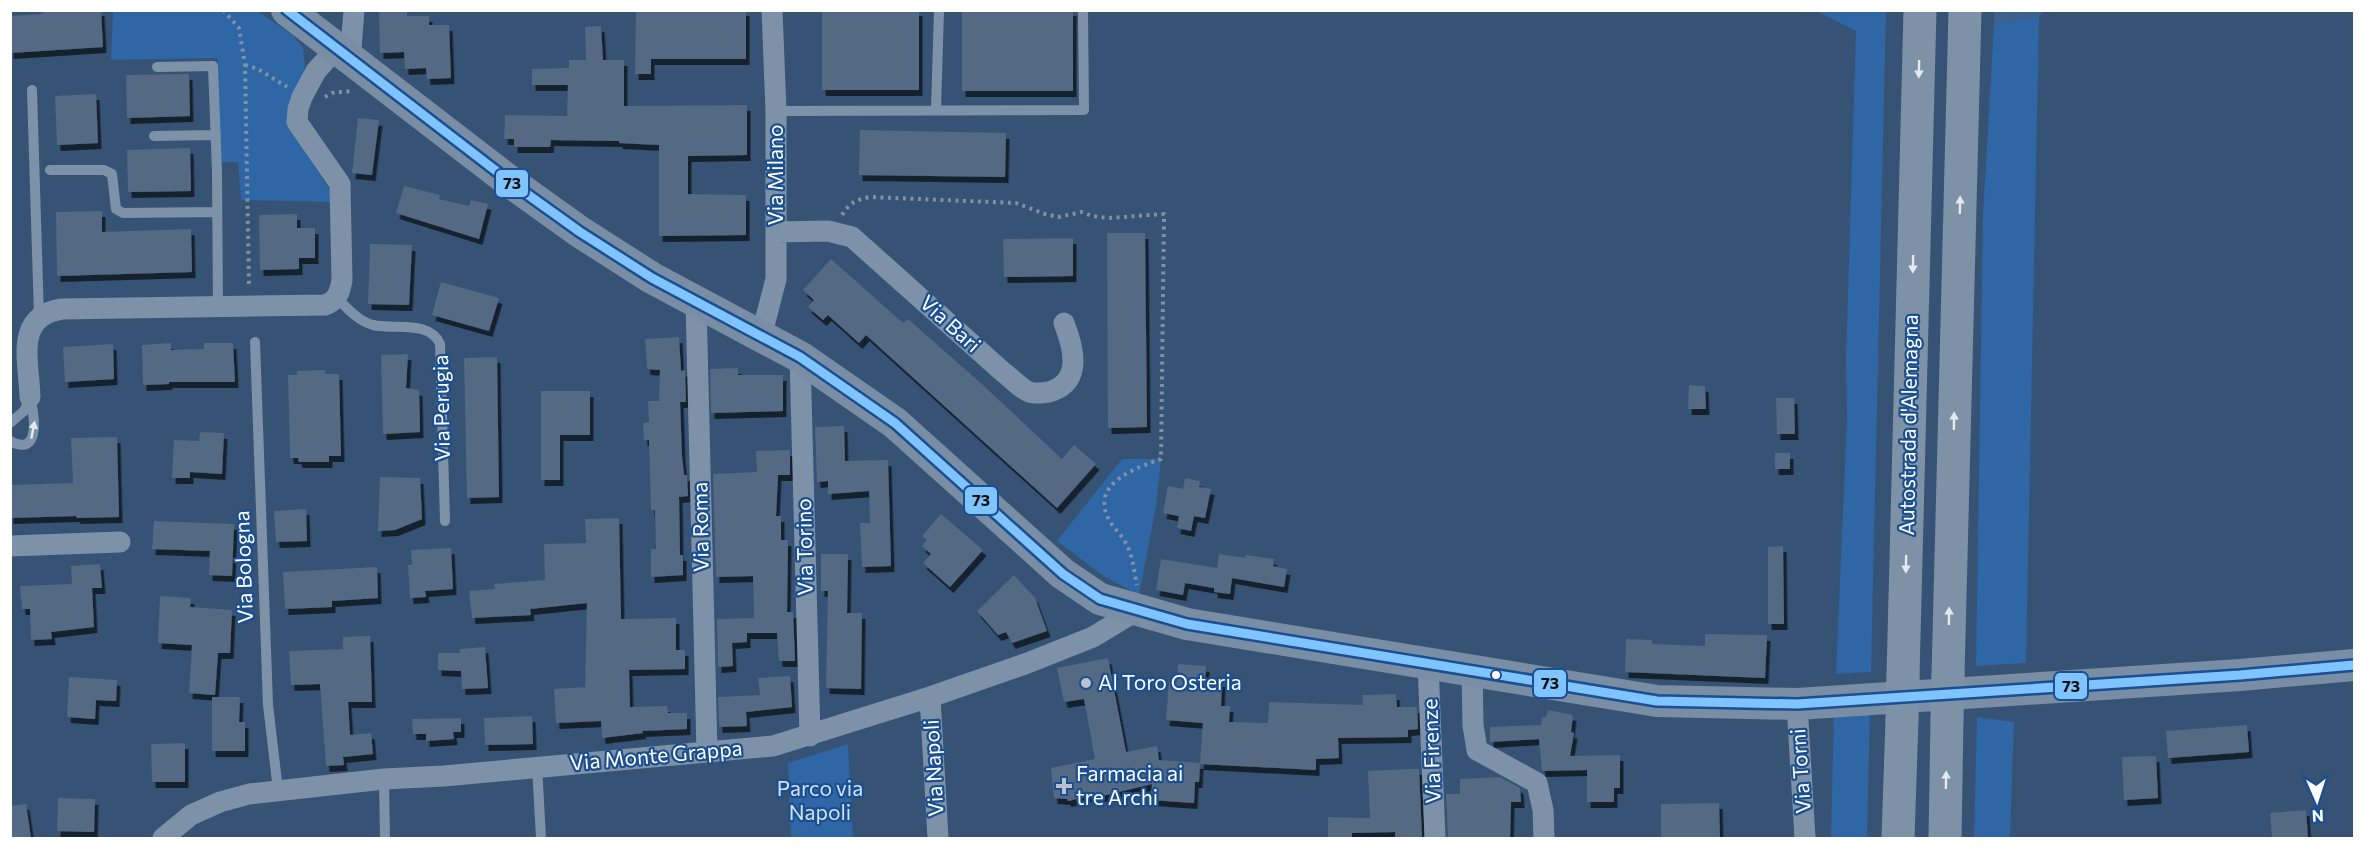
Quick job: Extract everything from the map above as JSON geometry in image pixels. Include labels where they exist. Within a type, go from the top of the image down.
[{"type":"highway","name":"Autostrada d'Alemagna","points":[[1898,838],[1920,10]]},
{"type":"highway","points":[[1945,838],[1965,10]]},
{"type":"main road","name":"Via Torni","points":[[287,10],[513,184],[571,225],[652,278],[800,357],[895,423],[1063,574],[1100,599],[1187,624],[1657,701],[1797,704],[2240,675],[2355,665]]},
{"type":"street","points":[[30,398],[28,336],[39,317],[48,311],[331,303],[336,297],[342,280],[340,184],[297,122],[302,97],[316,71],[343,55],[354,10]]},
{"type":"street","name":"Via Milano","points":[[760,337],[776,279],[776,111],[772,10]]},
{"type":"street","name":"Via Bari","points":[[776,232],[828,231],[852,237],[995,365],[1029,392],[1049,392],[1060,387],[1069,379],[1074,362],[1071,341],[1064,323]]},
{"type":"street","name":"Via Roma","points":[[696,302],[707,752]]},
{"type":"street","name":"Via Torino","points":[[800,357],[810,736]]},
{"type":"street","points":[[10,546],[120,542]]},
{"type":"street","name":"Via Monte Grappa","points":[[163,838],[191,815],[220,802],[249,794],[384,779],[444,776],[773,746],[930,698],[1025,664],[1093,637],[1136,610]]},
{"type":"street","name":"Via Firenze","points":[[1428,663],[1435,838]]},
{"type":"street","points":[[1472,670],[1473,725],[1478,750],[1537,783],[1543,810],[1544,838]]},
{"type":"street","name":"Via Napoli","points":[[930,698],[938,838]]},
{"type":"street","name":"Via Torni","points":[[1797,704],[1805,838]]},
{"type":"lane","points":[[936,110],[939,10]]},
{"type":"lane","points":[[776,111],[1084,110],[1083,10]]},
{"type":"lane","points":[[157,67],[213,66],[217,172],[218,307]]},
{"type":"lane","points":[[32,90],[39,317]]},
{"type":"lane","points":[[154,136],[216,135]]},
{"type":"lane","points":[[50,170],[104,171],[112,174],[116,209],[123,213],[217,212]]},
{"type":"lane","name":"Via Perugia","points":[[336,297],[361,320],[374,325],[425,330],[436,335],[441,344],[445,521]]},
{"type":"lane","name":"Via Bologna","points":[[255,342],[268,705],[278,790]]},
{"type":"lane","points":[[10,423],[24,411],[30,398]]},
{"type":"lane","points":[[10,441],[24,444],[30,440],[34,432],[34,415],[30,398]]},
{"type":"lane","points":[[537,766],[541,838]]},
{"type":"lane","points":[[384,779],[385,838]]},
{"type":"path","points":[[223,10],[240,28],[245,65],[249,293]]},
{"type":"green space","points":[[113,11],[257,11],[293,35],[303,48],[305,66],[292,130],[331,192],[332,202],[241,200],[238,162],[221,162],[218,58],[111,60]]},
{"type":"green space","points":[[1817,11],[1886,11],[1871,672],[1836,674],[1847,417],[1846,359],[1856,31]]},
{"type":"green space","points":[[2039,17],[2026,663],[1976,666],[1983,215],[1994,24]]},
{"type":"green space","points":[[1122,459],[1161,459],[1156,506],[1139,595],[1105,577],[1057,541]]},
{"type":"green space","points":[[1870,708],[1867,838],[1831,838],[1834,710]]},
{"type":"green space","points":[[1977,717],[2014,722],[2010,838],[1974,838]]},
{"type":"green space","name":"Parco via Napoli","points":[[848,744],[853,838],[791,838],[788,763]]},
{"type":"shaded area","points":[[1994,10],[2044,11],[2039,17],[1994,24]]},
{"type":"building","points":[[43,10],[101,10],[103,47],[10,53],[10,16],[43,14]]},
{"type":"building","points":[[379,10],[407,10],[407,16],[429,16],[429,25],[449,25],[451,78],[427,79],[426,68],[405,69],[404,52],[380,53]]},
{"type":"building","points":[[636,10],[746,10],[746,59],[651,59],[651,74],[635,74]]},
{"type":"building","points":[[822,10],[919,10],[919,90],[822,90]]},
{"type":"building","points":[[962,10],[1073,10],[1073,91],[962,91]]},
{"type":"building","points":[[601,26],[603,60],[624,60],[624,106],[747,105],[747,155],[688,156],[688,194],[746,195],[746,235],[659,236],[659,145],[619,143],[619,141],[551,140],[550,147],[514,147],[514,139],[504,139],[505,115],[567,116],[568,85],[532,85],[532,69],[569,68],[569,60],[586,60],[585,27]]},
{"type":"building","points":[[189,74],[190,116],[127,118],[126,75]]},
{"type":"building","points":[[96,94],[98,143],[57,145],[55,96]]},
{"type":"building","points":[[358,118],[379,120],[372,175],[352,173]]},
{"type":"building","points":[[860,130],[1006,133],[1005,177],[859,175]]},
{"type":"building","points":[[190,148],[191,191],[128,192],[127,150]]},
{"type":"building","points":[[404,186],[440,195],[439,199],[469,206],[471,200],[488,204],[479,239],[396,213]]},
{"type":"building","points":[[102,211],[102,232],[191,229],[192,272],[57,276],[56,212]]},
{"type":"building","points":[[297,214],[297,228],[315,228],[315,258],[299,258],[299,269],[260,270],[259,215]]},
{"type":"building","points":[[1107,233],[1145,233],[1147,427],[1108,428]]},
{"type":"building","points":[[1073,238],[1073,276],[1004,277],[1003,239]]},
{"type":"building","points":[[370,244],[412,245],[409,305],[368,304]]},
{"type":"building","points":[[831,259],[903,323],[908,319],[1062,459],[1074,445],[1096,464],[1057,508],[866,335],[859,343],[828,315],[823,320],[808,307],[814,300],[803,290]]},
{"type":"building","points":[[441,282],[499,298],[489,331],[432,315]]},
{"type":"building","points":[[679,337],[681,371],[685,370],[686,402],[680,402],[682,456],[684,475],[687,475],[688,496],[679,497],[680,555],[683,555],[683,575],[651,577],[651,549],[656,549],[655,510],[651,510],[649,440],[644,440],[643,423],[649,422],[648,401],[659,401],[660,370],[647,369],[645,339]]},
{"type":"building","points":[[171,343],[171,350],[204,349],[204,343],[233,343],[235,382],[169,382],[169,384],[143,385],[142,345]]},
{"type":"building","points":[[113,344],[114,379],[65,382],[63,347]]},
{"type":"building","points":[[408,354],[406,388],[419,390],[420,432],[383,434],[381,355]]},
{"type":"building","points":[[497,357],[499,497],[467,498],[464,358]]},
{"type":"building","points":[[738,368],[738,375],[783,375],[783,411],[711,413],[710,369]]},
{"type":"building","points":[[325,370],[325,374],[339,374],[341,456],[329,456],[329,462],[299,462],[298,458],[290,458],[288,375],[297,375],[297,371]]},
{"type":"building","points":[[1689,385],[1705,386],[1706,409],[1688,409]]},
{"type":"building","points":[[541,391],[590,391],[590,435],[560,435],[560,480],[541,480]]},
{"type":"building","points":[[1776,398],[1794,398],[1795,434],[1777,434]]},
{"type":"building","points":[[844,426],[845,461],[888,460],[891,566],[862,567],[860,523],[870,523],[869,491],[828,494],[828,481],[817,482],[815,427]]},
{"type":"building","points":[[200,432],[224,433],[222,474],[190,472],[190,478],[172,478],[174,440],[199,441]]},
{"type":"building","points":[[117,437],[119,517],[10,518],[10,485],[73,483],[71,438]]},
{"type":"building","points":[[790,450],[790,475],[778,475],[776,516],[781,516],[781,540],[788,540],[787,612],[793,612],[795,661],[779,661],[777,633],[747,633],[747,642],[732,643],[733,666],[718,667],[717,619],[754,618],[753,576],[716,577],[713,474],[757,472],[756,451]]},
{"type":"building","points":[[1775,453],[1790,453],[1790,469],[1775,469]]},
{"type":"building","points":[[380,477],[420,478],[422,519],[395,530],[378,531]]},
{"type":"building","points":[[1185,478],[1200,481],[1199,487],[1211,489],[1205,518],[1194,516],[1191,531],[1177,528],[1179,516],[1163,513],[1168,486],[1183,489]]},
{"type":"building","points":[[306,509],[307,541],[276,542],[274,511]]},
{"type":"building","points":[[941,514],[983,550],[950,587],[923,563],[931,554],[922,546],[927,540],[922,536]]},
{"type":"building","points":[[619,518],[621,619],[676,618],[676,650],[685,650],[685,669],[629,670],[630,707],[667,706],[668,713],[687,713],[687,729],[642,731],[643,733],[602,738],[601,721],[556,723],[554,689],[585,687],[587,603],[530,609],[531,615],[472,618],[469,591],[495,589],[494,584],[545,580],[544,544],[586,543],[585,519]]},
{"type":"building","points":[[154,521],[234,524],[232,576],[209,575],[210,551],[152,549]]},
{"type":"building","points":[[1783,546],[1784,624],[1768,624],[1768,547]]},
{"type":"building","points":[[451,548],[453,589],[425,591],[426,597],[410,598],[408,565],[412,565],[411,550]]},
{"type":"building","points":[[821,554],[848,554],[847,613],[862,613],[861,689],[826,688],[828,591],[821,591]]},
{"type":"building","points":[[1219,554],[1274,559],[1273,566],[1287,569],[1284,587],[1232,578],[1230,594],[1214,592],[1214,588],[1185,583],[1183,595],[1156,590],[1161,559],[1217,568]]},
{"type":"building","points":[[100,564],[102,588],[92,588],[94,627],[51,632],[52,639],[31,640],[30,609],[22,609],[20,586],[72,584],[71,566]]},
{"type":"building","points":[[377,567],[378,598],[332,601],[332,607],[285,609],[283,572]]},
{"type":"building","points":[[1014,575],[1035,598],[1047,631],[1012,643],[1006,632],[998,635],[977,611]]},
{"type":"building","points":[[160,596],[191,598],[190,607],[232,610],[230,653],[218,653],[215,695],[189,693],[192,645],[158,643]]},
{"type":"building","points":[[1705,634],[1767,635],[1765,678],[1625,672],[1626,639],[1652,640],[1652,644],[1705,646]]},
{"type":"building","points":[[370,636],[372,702],[348,702],[350,735],[371,733],[373,754],[343,757],[344,765],[326,766],[320,684],[291,685],[289,651],[343,649],[343,637]]},
{"type":"building","points":[[485,647],[488,688],[462,689],[461,671],[438,670],[438,653],[460,653],[460,649]]},
{"type":"building","points":[[1108,658],[1126,752],[1157,746],[1159,760],[1200,763],[1203,723],[1166,720],[1169,681],[1177,682],[1178,664],[1206,666],[1205,680],[1222,681],[1221,706],[1230,706],[1229,722],[1268,723],[1269,702],[1363,705],[1362,695],[1396,694],[1397,707],[1417,707],[1418,729],[1408,730],[1408,737],[1338,738],[1339,758],[1316,759],[1316,770],[1200,764],[1199,782],[1195,782],[1194,803],[1151,800],[1152,784],[1098,797],[1098,794],[1068,801],[1054,798],[1051,768],[1095,759],[1084,699],[1064,702],[1057,668]]},
{"type":"building","points":[[790,676],[792,707],[746,712],[747,726],[719,727],[718,697],[760,695],[758,678]]},
{"type":"building","points":[[69,677],[117,680],[116,701],[96,700],[95,719],[67,717]]},
{"type":"building","points":[[212,697],[240,697],[239,722],[245,722],[245,751],[212,751]]},
{"type":"building","points":[[1548,710],[1573,715],[1571,732],[1574,733],[1570,756],[1620,755],[1620,788],[1614,788],[1614,802],[1587,802],[1587,770],[1542,771],[1539,739],[1490,742],[1490,727],[1541,725],[1542,717],[1546,717]]},
{"type":"building","points":[[532,716],[533,744],[485,745],[484,718]]},
{"type":"building","points":[[461,718],[461,732],[453,732],[454,739],[426,741],[426,734],[413,734],[412,719]]},
{"type":"building","points":[[2247,725],[2249,752],[2168,758],[2166,731]]},
{"type":"building","points":[[185,743],[185,782],[152,782],[151,744]]},
{"type":"building","points":[[2156,756],[2158,798],[2124,800],[2122,757]]},
{"type":"building","points":[[1419,769],[1422,838],[1395,838],[1395,832],[1352,833],[1352,838],[1328,838],[1328,817],[1370,818],[1368,771]]},
{"type":"building","points":[[1500,777],[1520,788],[1521,802],[1511,802],[1510,838],[1448,838],[1446,794],[1460,794],[1460,779]]},
{"type":"building","points":[[58,798],[95,799],[94,832],[57,831]]},
{"type":"building","points":[[1719,803],[1720,838],[1661,838],[1661,804]]},
{"type":"building","points":[[26,804],[31,838],[10,838],[10,806]]},
{"type":"building","points":[[2306,810],[2308,838],[2272,838],[2270,813]]},
{"type":"transit line","name":"73","points":[[287,10],[513,184],[580,232],[652,278],[800,357],[895,423],[1063,574],[1100,599],[1187,624],[1657,701],[1797,704],[2240,675],[2354,665]]},
{"type":"place","name":"Al Toro Osteria","points":[[1086,683]]},
{"type":"place","name":"Farmacia ai tre Archi","points":[[1064,786]]}]
